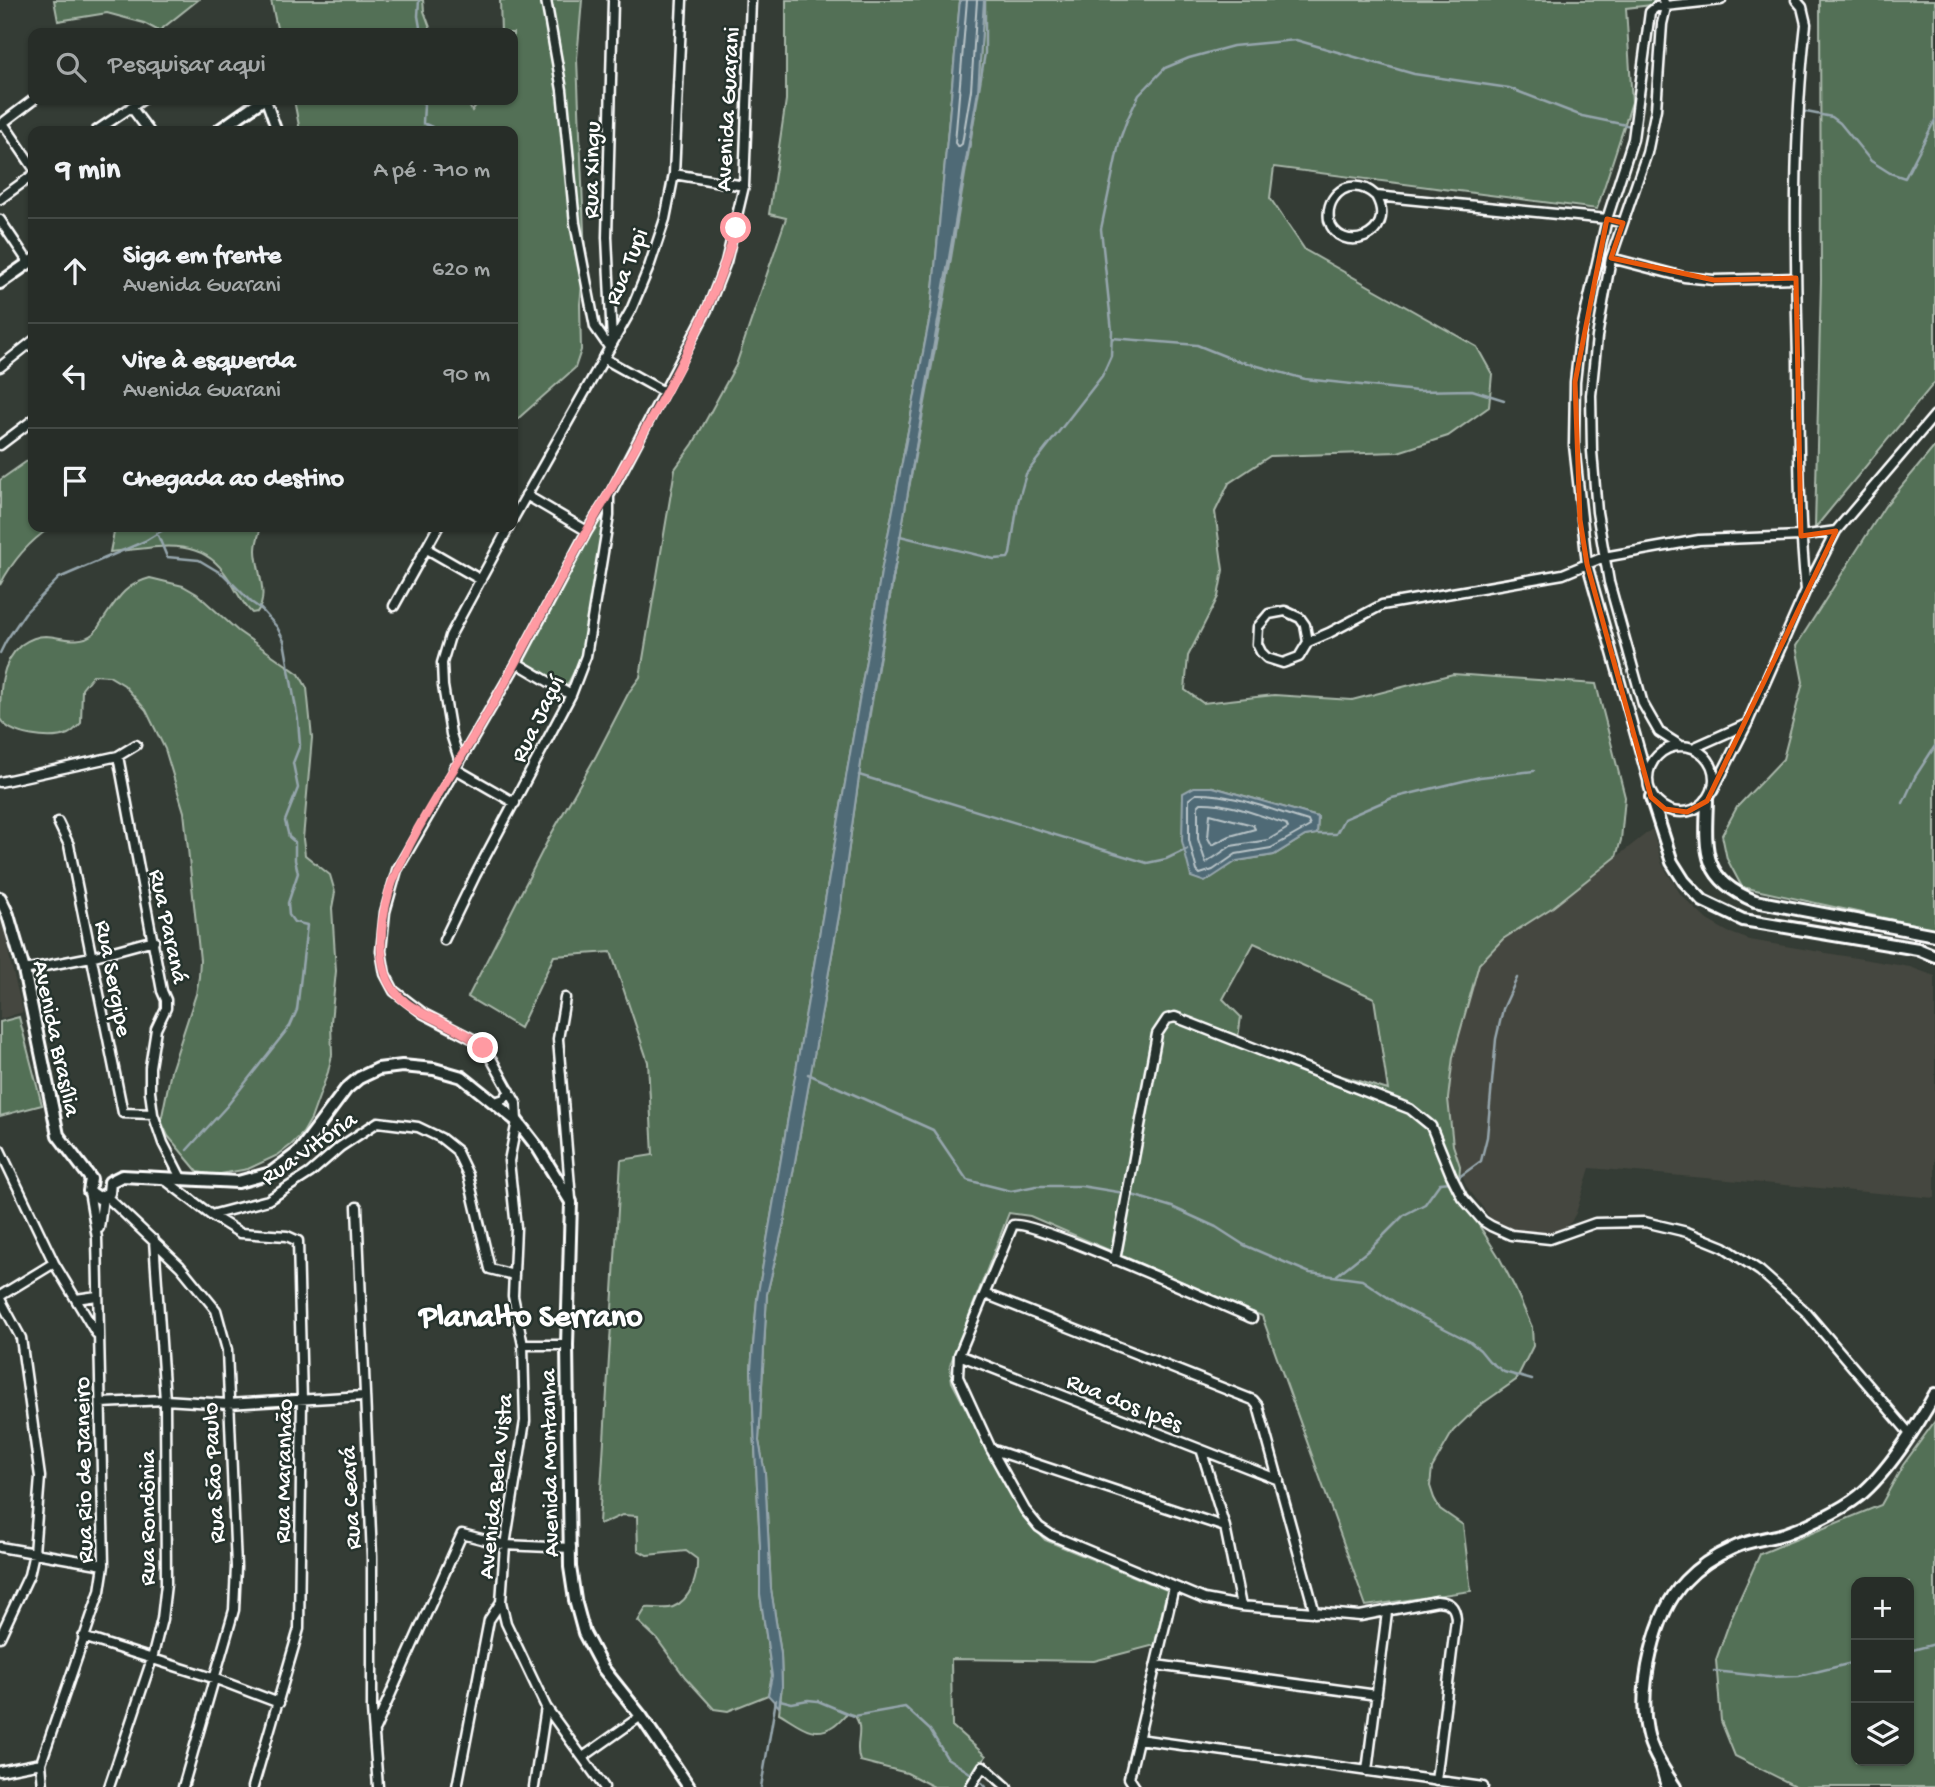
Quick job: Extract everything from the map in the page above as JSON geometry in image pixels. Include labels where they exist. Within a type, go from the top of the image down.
[{"type":"street","points":[[546,0],[562,90],[575,223],[595,327],[610,344]]},
{"type":"street","name":"Rua Xingu","points":[[610,344],[607,237],[613,0]]},
{"type":"street","name":"Rua Tupi","points":[[518,510],[631,310],[665,219],[674,174],[682,0]]},
{"type":"street","name":"Avenida Guarani","points":[[517,1121],[516,1103],[510,1091],[492,1060],[475,1040],[408,1003],[394,991],[385,974],[382,951],[385,912],[397,870],[517,663],[708,307],[726,262],[744,186],[751,0]]},
{"type":"street","points":[[1721,0],[1665,4],[1650,12],[1633,139],[1607,219],[1580,337],[1575,382],[1574,445],[1587,564],[1651,797],[1672,862],[1684,881],[1703,901],[1743,920],[1918,949],[1935,956]]},
{"type":"street","points":[[1796,0],[1802,7],[1806,24],[1796,136],[1800,536],[1806,590]]},
{"type":"street","points":[[1665,4],[1656,109],[1647,153],[1611,258],[1597,337],[1591,395],[1592,464],[1609,582],[1643,704],[1659,732],[1681,746]]},
{"type":"street","points":[[28,104],[2,124],[28,160]]},
{"type":"street","points":[[103,126],[134,105]]},
{"type":"street","points":[[225,126],[257,105]]},
{"type":"street","points":[[266,105],[275,126]]},
{"type":"street","points":[[131,107],[145,126]]},
{"type":"street","points":[[674,174],[744,186]]},
{"type":"street","points":[[0,199],[28,179]]},
{"type":"street","points":[[1376,196],[1380,203],[1381,218],[1367,237],[1344,237],[1332,226],[1328,211],[1330,203],[1340,191],[1355,186],[1363,187],[1376,196],[1607,219],[1623,223]]},
{"type":"street","points":[[0,219],[28,258]]},
{"type":"street","points":[[1611,258],[1685,276],[1714,280],[1796,278]]},
{"type":"street","points":[[0,284],[28,264]]},
{"type":"street","points":[[0,367],[28,345]]},
{"type":"street","points":[[603,358],[664,392]]},
{"type":"street","points":[[1651,797],[1665,809],[1687,812],[1698,809],[1710,796],[1747,724],[1806,590],[1836,531],[1935,415]]},
{"type":"street","points":[[0,445],[28,424]]},
{"type":"street","points":[[526,495],[587,531]]},
{"type":"street","name":"Rua Jaçuí","points":[[444,940],[571,695],[586,656],[609,516],[608,496]]},
{"type":"street","points":[[1307,642],[1306,625],[1293,613],[1285,611],[1269,614],[1262,620],[1256,636],[1261,652],[1267,658],[1283,663],[1299,657],[1307,642],[1382,605],[1563,574],[1604,557],[1699,540],[1800,536],[1836,531]]},
{"type":"street","points":[[394,606],[436,532]]},
{"type":"street","points":[[459,760],[449,722],[442,663],[450,636],[506,532]]},
{"type":"street","points":[[427,549],[481,580]]},
{"type":"street","points":[[517,663],[571,695]]},
{"type":"street","points":[[1693,748],[1747,724]]},
{"type":"street","points":[[0,782],[118,756],[136,745]]},
{"type":"street","points":[[1648,780],[1650,767],[1668,748],[1693,748],[1704,755],[1712,765],[1715,778],[1710,796],[1707,853],[1714,871],[1725,886],[1740,895],[1755,901],[1935,935]]},
{"type":"street","name":"Rua Paraná","points":[[118,756],[162,991],[166,1000],[166,1008],[156,1029],[150,1067],[153,1114],[163,1143],[182,1180]]},
{"type":"street","points":[[454,768],[515,803]]},
{"type":"street","name":"Rua Sergipe","points":[[58,821],[69,845],[123,1113],[153,1114]]},
{"type":"street","name":"Avenida Brasília","points":[[0,898],[8,915],[24,970],[58,1135],[90,1185]]},
{"type":"street","points":[[24,970],[91,957],[154,940]]},
{"type":"street","points":[[565,998],[558,1040],[571,1202]]},
{"type":"street","points":[[1115,1260],[1157,1034],[1167,1019],[1175,1017],[1410,1109],[1432,1126],[1462,1197],[1483,1221],[1511,1235],[1550,1239],[1595,1223],[1645,1222],[1687,1232],[1724,1247],[1760,1271],[1805,1311],[1910,1434]]},
{"type":"street","points":[[110,1182],[122,1177],[238,1181],[271,1173],[299,1152],[345,1089],[359,1078],[378,1069],[402,1066],[434,1069],[462,1077],[495,1102],[517,1121],[538,1148],[571,1202]]},
{"type":"street","points":[[495,1102],[504,1099],[510,1091]]},
{"type":"street","name":"Avenida Bela Vista","points":[[517,1121],[509,1161],[516,1228],[513,1296],[523,1345],[525,1421],[505,1545],[501,1602],[506,1623],[546,1707],[604,1787]]},
{"type":"street","name":"Rua Vitória","points":[[211,1215],[268,1200],[310,1173],[340,1147],[378,1122],[418,1127],[441,1138],[456,1150],[468,1175],[490,1269],[514,1275]]},
{"type":"street","name":"Rua Rio de Janeiro","points":[[0,1150],[54,1263],[98,1335]]},
{"type":"street","points":[[102,1175],[110,1182],[110,1190],[105,1196],[95,1197],[90,1185],[102,1175]]},
{"type":"street","points":[[164,1180],[211,1215]]},
{"type":"street","name":"Rua Rio de Janeiro","points":[[41,1763],[100,1591],[104,1565],[97,1238],[90,1185]]},
{"type":"street","name":"Rua Rio de Janeiro","points":[[97,1238],[105,1196]]},
{"type":"street","name":"Rua São Paulo","points":[[105,1196],[180,1266],[216,1310],[227,1350],[236,1567],[234,1610],[183,1787]]},
{"type":"street","name":"Avenida Montanha","points":[[571,1202],[567,1345],[570,1567],[575,1600],[584,1633],[602,1667],[641,1716],[689,1787]]},
{"type":"street","name":"Rua Ceará","points":[[357,1207],[372,1557],[372,1709],[378,1787]]},
{"type":"street","name":"Rua Maranhão","points":[[211,1215],[240,1233],[287,1236],[298,1241],[302,1399],[299,1629],[253,1787]]},
{"type":"street","points":[[1252,1318],[1115,1260],[1016,1223],[959,1355],[958,1377],[991,1449],[1025,1510],[1039,1527],[1051,1535],[1204,1599],[1241,1606],[1360,1616],[1437,1601],[1448,1602],[1455,1611],[1436,1781]]},
{"type":"street","name":"Rua Rondônia","points":[[110,1787],[152,1659],[162,1619],[166,1584],[165,1400],[154,1241]]},
{"type":"street","points":[[0,1637],[29,1575],[34,1553],[40,1477],[21,1338],[0,1298],[54,1263]]},
{"type":"street","points":[[985,1294],[1254,1400],[1258,1406],[1315,1613]]},
{"type":"street","points":[[76,1299],[97,1296]]},
{"type":"street","points":[[523,1345],[567,1345]]},
{"type":"street","name":"Rua dos Ipês","points":[[959,1355],[1279,1480]]},
{"type":"street","points":[[1666,1787],[1647,1731],[1645,1671],[1660,1625],[1683,1583],[1706,1562],[1734,1547],[1815,1521],[1859,1496],[1910,1434],[1935,1394]]},
{"type":"street","points":[[101,1403],[165,1400],[228,1404],[363,1396]]},
{"type":"street","points":[[991,1449],[1225,1527]]},
{"type":"street","points":[[1202,1452],[1225,1527],[1241,1606]]},
{"type":"street","points":[[374,1732],[462,1534],[505,1545],[571,1548]]},
{"type":"street","points":[[0,1547],[104,1565]]},
{"type":"street","points":[[1135,1787],[1129,1778],[1174,1587]]},
{"type":"street","points":[[457,1787],[489,1620],[501,1602]]},
{"type":"street","points":[[1367,1771],[1387,1612]]},
{"type":"street","points":[[83,1637],[216,1679],[279,1703]]},
{"type":"street","points":[[1156,1665],[1377,1695]]},
{"type":"street","points":[[534,1787],[546,1707]]},
{"type":"street","points":[[583,1757],[641,1716]]},
{"type":"street","points":[[1138,1739],[1367,1771],[1420,1783],[1436,1781],[1483,1787]]},
{"type":"street","points":[[1659,1762],[1675,1787]]},
{"type":"street","points":[[0,1771],[41,1763],[43,1787]]},
{"type":"street","points":[[970,1787],[983,1766],[1007,1787]]},
{"type":"highlighted area","points":[[1607,219],[1623,223],[1611,258],[1714,280],[1796,278],[1801,536],[1836,531],[1707,801],[1687,812],[1665,809],[1651,797],[1587,564],[1580,520],[1575,382]]},
{"type":"shaded area","points":[[1652,829],[1662,864],[1681,895],[1707,920],[1728,932],[1750,940],[1910,967],[1935,976],[1935,1198],[1590,1168],[1571,1222],[1556,1234],[1531,1235],[1497,1226],[1466,1186],[1453,1145],[1448,1099],[1453,1057],[1479,964],[1503,939],[1553,907]]},
{"type":"shaded area","points":[[0,916],[4,923],[23,1012],[0,1019]]},
{"type":"green space","points":[[54,0],[198,0],[163,28],[153,28],[107,13],[58,21]]},
{"type":"green space","points":[[271,0],[423,0],[430,28],[277,28]]},
{"type":"green space","points":[[500,0],[582,0],[577,59],[585,257],[580,304],[581,350],[575,368],[518,419],[518,126],[299,126],[295,105],[469,105],[472,111],[476,105],[518,105],[518,28],[501,28]]},
{"type":"green space","points":[[786,0],[960,0],[931,310],[881,572],[757,1299],[751,1369],[760,1594],[772,1676],[768,1695],[728,1711],[714,1709],[685,1677],[657,1639],[638,1621],[646,1608],[670,1608],[684,1599],[695,1580],[697,1559],[686,1551],[647,1555],[638,1550],[637,1516],[622,1515],[599,1523],[621,1160],[653,1155],[648,1062],[611,952],[554,956],[520,1028],[468,997],[549,838],[629,692],[640,677],[675,469],[693,444],[736,365],[786,218],[769,214],[786,100]]},
{"type":"green space","points":[[984,0],[1696,0],[1626,8],[1632,102],[1597,209],[1274,167],[1270,198],[1305,250],[1477,347],[1492,374],[1489,407],[1448,436],[1398,452],[1270,456],[1229,483],[1215,512],[1223,570],[1218,597],[1188,656],[1185,690],[1203,703],[1274,695],[1352,700],[1453,674],[1596,684],[1625,797],[1621,840],[1616,857],[1553,907],[1503,939],[1479,964],[1453,1057],[1448,1099],[1463,1200],[1515,1288],[1532,1327],[1533,1346],[1516,1380],[1479,1406],[1453,1431],[1432,1468],[1430,1486],[1434,1498],[1440,1509],[1463,1525],[1471,1591],[1366,1606],[1262,1316],[1030,1216],[1009,1213],[950,1365],[952,1382],[1021,1514],[1045,1540],[1167,1590],[1155,1645],[1094,1661],[951,1659],[952,1726],[986,1756],[967,1787],[934,1787],[907,1773],[860,1761],[859,1726],[854,1715],[846,1714],[833,1726],[819,1731],[805,1728],[779,1713],[781,1654],[771,1589],[765,1473],[759,1441],[767,1294],[784,1223],[840,910],[862,756],[978,91]],"holes":[[[1213,787],[1318,817],[1317,834],[1305,836],[1274,855],[1237,861]],[[1254,943],[1374,998],[1388,1090],[1237,1044],[1241,1017],[1223,999]]]},
{"type":"green space","points":[[1820,0],[1935,0],[1935,382],[1815,528],[1821,280]]},
{"type":"green space","points":[[1935,446],[1935,929],[1742,887],[1727,859],[1722,835],[1737,807],[1783,759],[1803,682],[1796,646],[1885,506]]},
{"type":"green space","points":[[28,460],[28,532],[45,532],[22,553],[0,585],[0,480]]},
{"type":"green space","points":[[599,520],[603,521],[584,653],[566,687],[521,662]]},
{"type":"green space","points":[[114,532],[260,532],[256,550],[262,590],[261,606],[257,612],[252,613],[224,572],[213,560],[200,552],[186,548],[156,547],[110,552]]},
{"type":"green space","points":[[150,578],[183,586],[197,594],[238,631],[299,674],[307,688],[312,738],[303,839],[305,855],[330,875],[335,892],[332,908],[336,971],[331,1022],[332,1055],[311,1119],[303,1133],[278,1155],[248,1169],[215,1175],[198,1172],[168,1136],[161,1121],[171,1071],[196,994],[200,960],[184,812],[165,749],[146,710],[124,685],[109,676],[93,675],[82,689],[81,723],[68,734],[52,737],[31,736],[12,730],[0,719],[5,669],[21,645],[43,636],[77,639],[89,637],[122,593],[134,584]]},
{"type":"green space","points":[[19,1017],[42,1105],[0,1116],[0,1022]]},
{"type":"green space","points":[[1935,1421],[1935,1787],[1797,1787],[1735,1756],[1721,1721],[1716,1660],[1731,1618],[1760,1554],[1881,1505],[1903,1465]]},
{"type":"water","points":[[960,0],[984,0],[978,91],[862,756],[840,910],[784,1223],[767,1294],[759,1441],[765,1473],[771,1589],[781,1654],[782,1686],[779,1707],[768,1695],[772,1676],[760,1594],[751,1369],[757,1299],[881,572],[931,311]]},
{"type":"water","points":[[1194,787],[1213,787],[1318,817],[1317,834],[1305,836],[1274,855],[1237,861],[1205,882],[1191,877],[1182,841],[1183,793]]},
{"type":"waterway","points":[[419,0],[420,28]]},
{"type":"waterway","points":[[909,487],[985,53],[985,0]]},
{"type":"waterway","points":[[900,536],[994,559],[1008,558],[1026,474],[1102,376],[1111,356],[1112,331],[1101,229],[1120,139],[1127,120],[1139,95],[1165,68],[1189,58],[1233,46],[1296,40],[1414,74],[1509,88],[1582,116],[1631,126],[1633,124]]},
{"type":"waterway","points":[[424,105],[423,123],[430,126]]},
{"type":"waterway","points":[[1801,111],[1832,117],[1871,161],[1890,173],[1905,178],[1935,120]]},
{"type":"waterway","points":[[1112,338],[1197,345],[1232,359],[1305,379],[1417,391],[1472,390],[1504,400]]},
{"type":"waterway","points":[[0,653],[25,613],[59,578],[160,532]]},
{"type":"waterway","points":[[157,533],[167,557],[199,560],[224,575],[277,627],[284,641],[300,745],[293,763],[298,788],[285,821],[289,837],[295,842],[298,873],[288,903],[289,915],[294,922],[307,925],[297,1010],[290,1026],[227,1106],[187,1150]]},
{"type":"waterway","points":[[865,742],[895,566]]},
{"type":"waterway","points":[[1903,803],[1915,777],[1935,746]]},
{"type":"waterway","points":[[1317,834],[1336,834],[1344,819],[1392,798],[1480,777],[1534,771]]},
{"type":"waterway","points":[[859,775],[1147,863],[1166,859],[1187,849]]},
{"type":"waterway","points":[[1455,1180],[1481,1161],[1487,1137],[1496,1039],[1503,1009],[1517,978]]},
{"type":"waterway","points":[[808,1074],[933,1130],[967,1180],[1011,1191],[1036,1186],[1081,1186],[1124,1193]]},
{"type":"waterway","points":[[1337,1275],[1370,1249],[1404,1215],[1425,1204],[1440,1183],[1451,1182]]},
{"type":"waterway","points":[[1132,1195],[1172,1207],[1216,1227],[1244,1245],[1310,1273],[1362,1280],[1402,1307],[1469,1341],[1504,1372],[1532,1380]]},
{"type":"waterway","points":[[1914,1650],[1935,1644]]},
{"type":"waterway","points":[[1714,1671],[1769,1677],[1799,1676],[1851,1663]]},
{"type":"waterway","points":[[761,1787],[776,1700]]},
{"type":"waterway","points":[[780,1700],[792,1703],[818,1701],[854,1716],[905,1707],[930,1730],[947,1758],[973,1775]]},
{"type":"waterway","points":[[982,1783],[986,1787]]},
{"type":"district","name":"Planalto Serrano","points":[[531,1314]]},
{"type":"route","points":[[483,1048],[455,1028],[408,1003],[394,991],[385,974],[382,951],[385,912],[397,870],[517,663],[664,392],[708,307],[736,228]]}]
